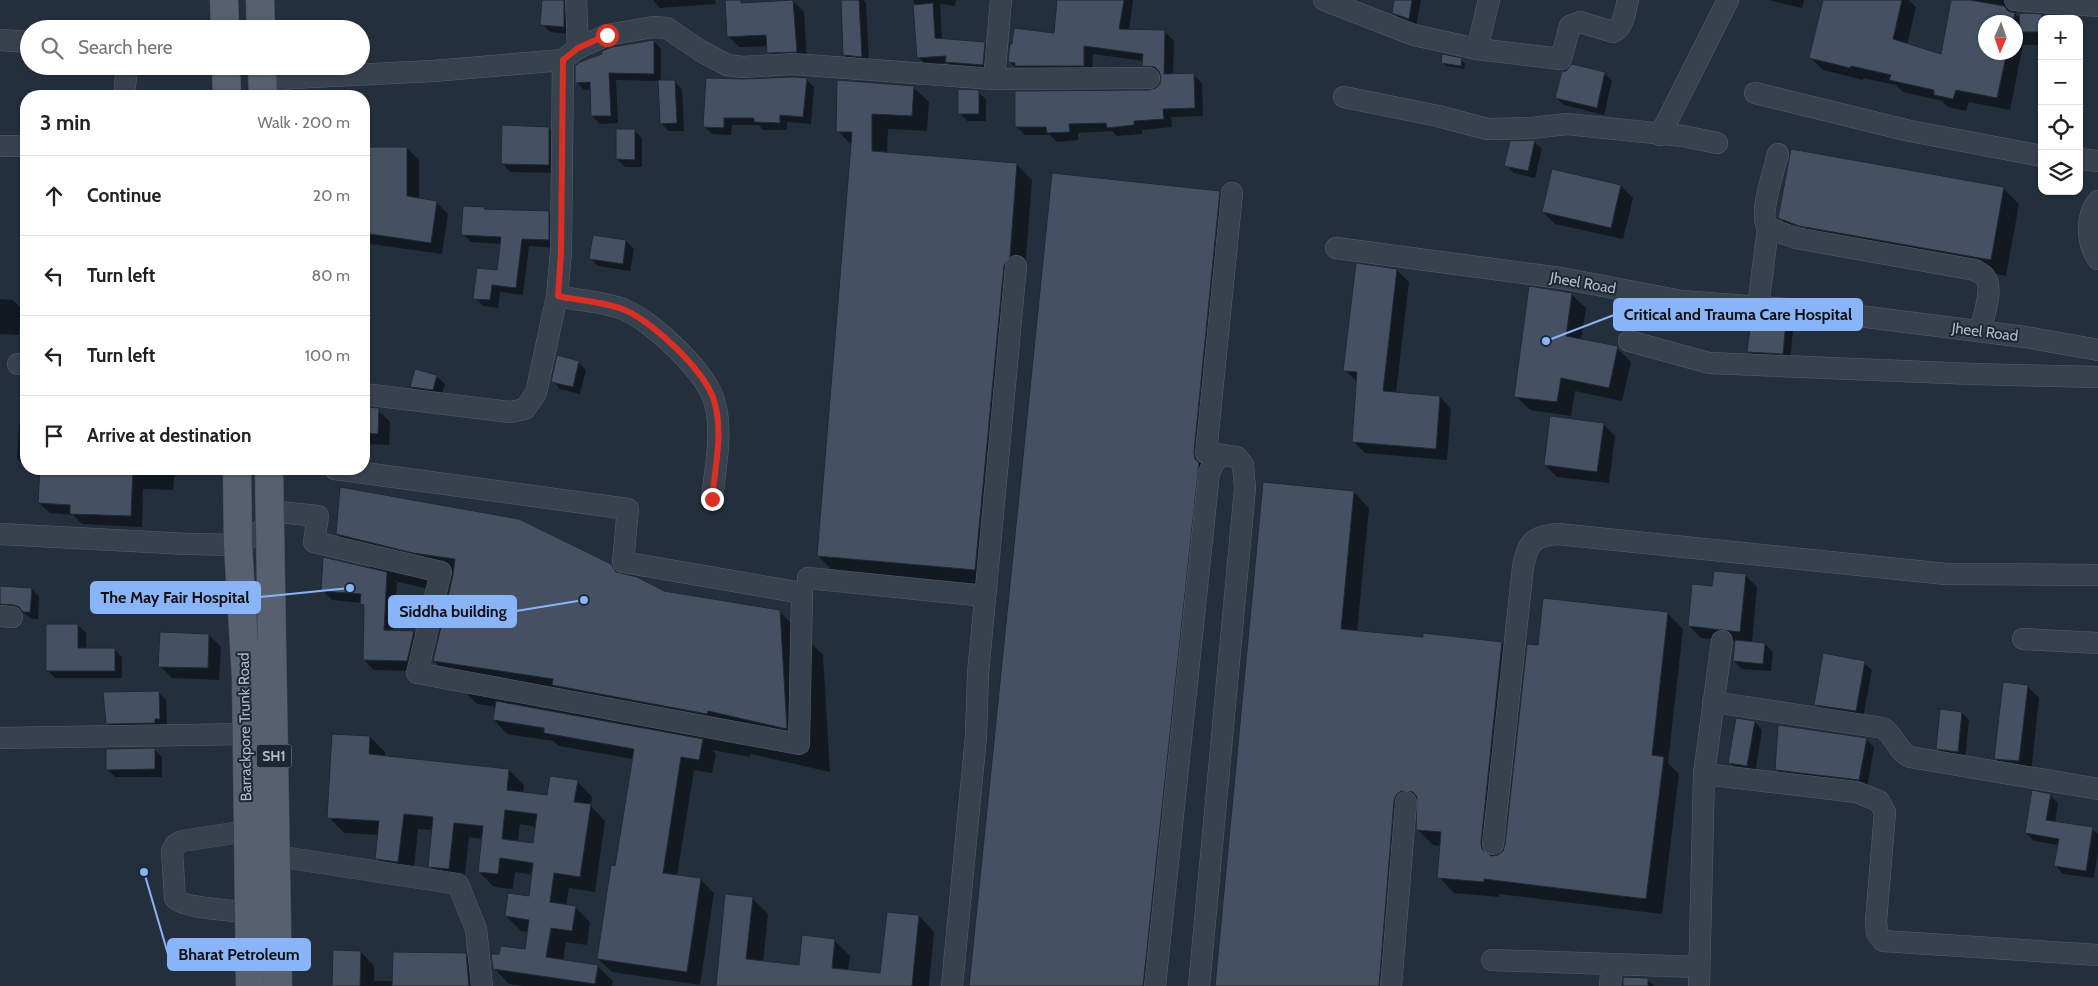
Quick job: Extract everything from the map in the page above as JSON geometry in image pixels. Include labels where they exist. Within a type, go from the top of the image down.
[{"type":"main road","points":[[224,0],[224,20]]},
{"type":"main road","points":[[260,0],[261,20]]},
{"type":"main road","points":[[226,75],[227,90]]},
{"type":"main road","name":"Barrackpore Trunk Road","points":[[237,475],[238,545],[246,678],[250,986]]},
{"type":"main road","name":"Barrackpore Trunk Road","points":[[269,475],[278,986]]},
{"type":"street","points":[[370,395],[510,412],[525,409],[536,392],[558,296],[570,54],[576,0]]},
{"type":"street","points":[[994,79],[1001,0]]},
{"type":"street","points":[[1324,0],[1414,35],[1477,49],[1561,60],[1570,26],[1580,22],[1613,32],[1621,24],[1628,0]]},
{"type":"street","points":[[1477,49],[1488,0]]},
{"type":"street","points":[[1660,135],[1728,0]]},
{"type":"street","points":[[2015,0],[2098,6]]},
{"type":"street","points":[[370,74],[433,71],[570,54],[607,35],[653,26],[667,28],[701,51],[727,65],[757,68],[793,64],[994,79],[1148,78]]},
{"type":"street","points":[[0,40],[20,41]]},
{"type":"street","points":[[125,90],[126,75]]},
{"type":"street","points":[[262,82],[345,75]]},
{"type":"street","points":[[1755,93],[1910,131],[2038,155]]},
{"type":"street","points":[[1344,97],[1487,129],[1532,128],[1567,124],[1683,136],[1717,143]]},
{"type":"street","points":[[0,146],[20,146]]},
{"type":"street","points":[[1758,307],[1768,228],[1764,219],[1765,209],[1778,154]]},
{"type":"street","points":[[2083,159],[2098,161]]},
{"type":"street","points":[[1199,986],[1245,488],[1243,466],[1237,457],[1206,453],[1232,193]]},
{"type":"street","points":[[2098,201],[2089,215],[2091,250],[2098,259]]},
{"type":"street","points":[[1768,228],[1796,238],[1975,270],[1985,276],[1988,284],[1988,296],[1980,331]]},
{"type":"street","name":"Jheel Road","points":[[1336,248],[1561,278],[1682,301],[1827,312],[2025,337],[2098,350]]},
{"type":"street","points":[[952,986],[976,736],[978,674],[1016,266]]},
{"type":"street","points":[[558,296],[624,309],[645,320],[694,368],[709,389],[715,403],[718,431],[712,499]]},
{"type":"street","points":[[1629,341],[1709,363],[1973,374],[2098,376]]},
{"type":"street","points":[[1155,986],[1209,473],[1214,460],[1224,455]]},
{"type":"street","points":[[0,534],[238,545],[269,518],[318,516],[314,542],[441,572],[417,673],[799,744],[802,593],[623,562],[628,509],[370,474]]},
{"type":"street","points":[[1493,844],[1523,567],[1532,541],[1543,535],[1558,534],[1946,574],[2098,575]]},
{"type":"street","points":[[808,578],[985,596]]},
{"type":"street","points":[[2023,639],[2098,643]]},
{"type":"street","points":[[1492,960],[1612,964],[1699,977],[1704,774],[1722,641]]},
{"type":"street","points":[[1713,702],[1883,728],[1891,734],[1901,752],[1910,757],[2098,789]]},
{"type":"street","points":[[0,738],[246,734]]},
{"type":"street","points":[[1704,774],[1856,792],[1879,801],[1885,812],[1876,921],[1877,933],[1882,941],[2098,956]]},
{"type":"street","points":[[1391,986],[1406,802]]},
{"type":"street","points":[[247,831],[182,841],[175,845],[172,852],[176,898],[178,902],[188,906],[249,911],[276,918]]},
{"type":"street","points":[[276,856],[458,884],[476,929],[482,986]]},
{"type":"street","points":[[1610,986],[1612,964]]},
{"type":"building","points":[[542,0],[564,0],[564,27],[540,25]]},
{"type":"building","points":[[725,0],[741,0],[741,3],[793,0],[797,52],[767,53],[766,35],[727,37]]},
{"type":"building","points":[[841,0],[859,0],[862,57],[843,55]]},
{"type":"building","points":[[1057,0],[1124,0],[1119,29],[1165,30],[1164,74],[1194,73],[1195,108],[1163,109],[1164,119],[1134,121],[1134,125],[1107,128],[1106,123],[1069,124],[1070,132],[1047,133],[1046,127],[1015,127],[1015,91],[1149,90],[1156,88],[1160,84],[1161,77],[1155,67],[1142,66],[1143,54],[1084,46],[1084,66],[1015,66],[1015,63],[1008,62],[1014,28],[1054,33]]},
{"type":"building","points":[[1394,0],[1412,0],[1409,19],[1392,13]]},
{"type":"building","points":[[1823,0],[1902,0],[1893,39],[1941,54],[1951,0],[1970,0],[2004,6],[2008,11],[2015,13],[2015,15],[1978,15],[1978,60],[2005,60],[1997,98],[1956,90],[1953,99],[1934,95],[1934,90],[1889,80],[1891,75],[1809,58]]},
{"type":"building","points":[[933,3],[935,38],[985,42],[983,65],[945,62],[946,56],[917,58],[913,5]]},
{"type":"building","points":[[2019,14],[2042,14],[2038,15],[2038,32],[2023,32],[2023,15]]},
{"type":"building","points":[[654,40],[654,74],[609,73],[611,116],[591,116],[590,82],[575,83],[575,66],[580,62],[602,54],[602,51],[612,47]]},
{"type":"building","points":[[1442,54],[1462,58],[1461,66],[1441,63]]},
{"type":"building","points":[[1572,64],[1605,72],[1597,108],[1555,98],[1562,71],[1566,71]]},
{"type":"building","points":[[706,78],[807,78],[803,117],[780,115],[780,123],[754,122],[754,118],[724,118],[724,128],[703,127]]},
{"type":"building","points":[[658,80],[675,80],[677,123],[660,124]]},
{"type":"building","points":[[837,80],[914,86],[912,116],[872,114],[872,151],[1017,163],[1010,256],[1004,265],[975,570],[817,556],[852,132],[836,132]]},
{"type":"building","points":[[958,89],[979,90],[979,114],[958,114]]},
{"type":"building","points":[[502,125],[549,127],[549,165],[501,164]]},
{"type":"building","points":[[616,129],[635,129],[635,160],[616,159]]},
{"type":"building","points":[[1535,140],[1528,171],[1504,166],[1510,141]]},
{"type":"building","points":[[370,147],[407,147],[407,196],[437,201],[431,243],[370,234]]},
{"type":"building","points":[[1791,149],[2004,187],[1991,260],[1799,226],[1778,218]]},
{"type":"building","points":[[1552,169],[1621,185],[1611,228],[1542,212]]},
{"type":"building","points":[[1052,173],[1220,191],[1194,452],[1195,459],[1199,463],[1143,986],[969,986]]},
{"type":"building","points":[[463,206],[485,207],[484,209],[549,211],[549,240],[522,239],[516,288],[492,285],[490,300],[473,299],[477,268],[497,270],[501,237],[461,235]]},
{"type":"building","points":[[593,235],[626,240],[623,264],[589,259]]},
{"type":"building","points":[[1356,263],[1397,269],[1383,391],[1440,396],[1436,449],[1352,442],[1357,372],[1343,371]]},
{"type":"building","points":[[1529,286],[1572,293],[1566,336],[1618,346],[1609,388],[1561,378],[1557,402],[1514,397]]},
{"type":"building","points":[[1751,319],[1786,321],[1783,354],[1747,352]]},
{"type":"building","points":[[557,355],[579,361],[573,387],[551,382]]},
{"type":"building","points":[[415,369],[437,375],[433,390],[410,387]]},
{"type":"building","points":[[370,407],[379,408],[378,434],[370,433]]},
{"type":"building","points":[[1550,416],[1604,423],[1597,472],[1544,465]]},
{"type":"building","points":[[40,475],[133,475],[131,516],[70,514],[70,505],[38,503]]},
{"type":"building","points":[[1263,482],[1354,491],[1341,629],[1423,637],[1423,633],[1502,642],[1481,843],[1482,849],[1491,856],[1498,855],[1503,851],[1505,845],[1527,644],[1538,645],[1543,598],[1668,612],[1652,755],[1664,757],[1646,899],[1484,879],[1484,882],[1437,878],[1441,832],[1416,830],[1417,797],[1413,792],[1401,791],[1396,795],[1394,801],[1379,986],[1215,986]]},
{"type":"building","points":[[340,487],[519,519],[611,564],[616,572],[637,577],[664,591],[780,610],[787,729],[708,711],[707,714],[552,685],[553,679],[433,661],[455,559],[413,553],[336,534]]},
{"type":"building","points":[[323,557],[387,572],[384,630],[414,631],[407,661],[363,660],[364,605],[360,604],[361,594],[321,591]]},
{"type":"building","points":[[1714,571],[1746,574],[1740,632],[1688,626],[1692,584],[1712,586]]},
{"type":"building","points":[[0,586],[32,588],[30,612],[23,612],[14,605],[0,604]]},
{"type":"building","points":[[46,624],[78,624],[78,648],[115,648],[115,671],[46,671]]},
{"type":"building","points":[[160,632],[209,634],[208,668],[158,667]]},
{"type":"building","points":[[1735,640],[1765,643],[1763,664],[1733,661]]},
{"type":"building","points":[[1823,653],[1865,661],[1856,711],[1814,705]]},
{"type":"building","points":[[2003,682],[2028,685],[2019,761],[1994,759]]},
{"type":"building","points":[[159,691],[160,719],[155,719],[155,723],[106,724],[103,692]]},
{"type":"building","points":[[496,701],[703,739],[699,760],[681,757],[663,873],[701,878],[687,972],[597,959],[611,865],[615,866],[634,749],[544,733],[544,728],[493,720]]},
{"type":"building","points":[[1940,709],[1962,712],[1958,752],[1936,749]]},
{"type":"building","points":[[1736,718],[1755,721],[1747,766],[1728,763]]},
{"type":"building","points":[[1778,725],[1867,738],[1859,780],[1775,770]]},
{"type":"building","points":[[332,734],[370,736],[369,754],[509,769],[507,790],[547,795],[550,776],[578,780],[574,802],[591,804],[580,877],[554,873],[550,902],[576,906],[572,931],[551,928],[546,957],[598,965],[595,984],[493,969],[491,954],[499,954],[501,946],[525,949],[529,920],[505,916],[508,893],[529,896],[533,863],[500,858],[498,874],[478,872],[483,826],[454,823],[449,869],[428,867],[433,817],[404,814],[398,862],[375,859],[379,821],[327,818]],"holes":[[[505,810],[537,814],[533,843],[502,839]]]},
{"type":"building","points":[[155,748],[155,769],[106,770],[106,749]]},
{"type":"building","points":[[2032,790],[2051,794],[2046,820],[2093,827],[2086,871],[2054,866],[2059,839],[2025,833]]},
{"type":"building","points":[[725,894],[753,897],[746,959],[799,965],[802,935],[835,939],[832,968],[880,973],[887,912],[919,915],[912,986],[716,986]]},
{"type":"building","points":[[333,950],[361,951],[360,986],[332,986]]},
{"type":"building","points":[[393,952],[466,953],[469,986],[392,986]]},
{"type":"building","points":[[1623,977],[1648,978],[1648,986],[1623,986]]},
{"type":"place","name":"Critical and Trauma Care Hospital","points":[[1546,341]]},
{"type":"place","name":"The May Fair Hospital","points":[[350,588]]},
{"type":"place","name":"Siddha building","points":[[584,600]]},
{"type":"place","name":"Bharat Petroleum","points":[[144,872]]},
{"type":"route","points":[[607,35],[578,48],[563,60],[561,107],[561,252],[558,296],[624,309],[645,320],[694,368],[709,389],[715,403],[718,431],[712,499]]}]
